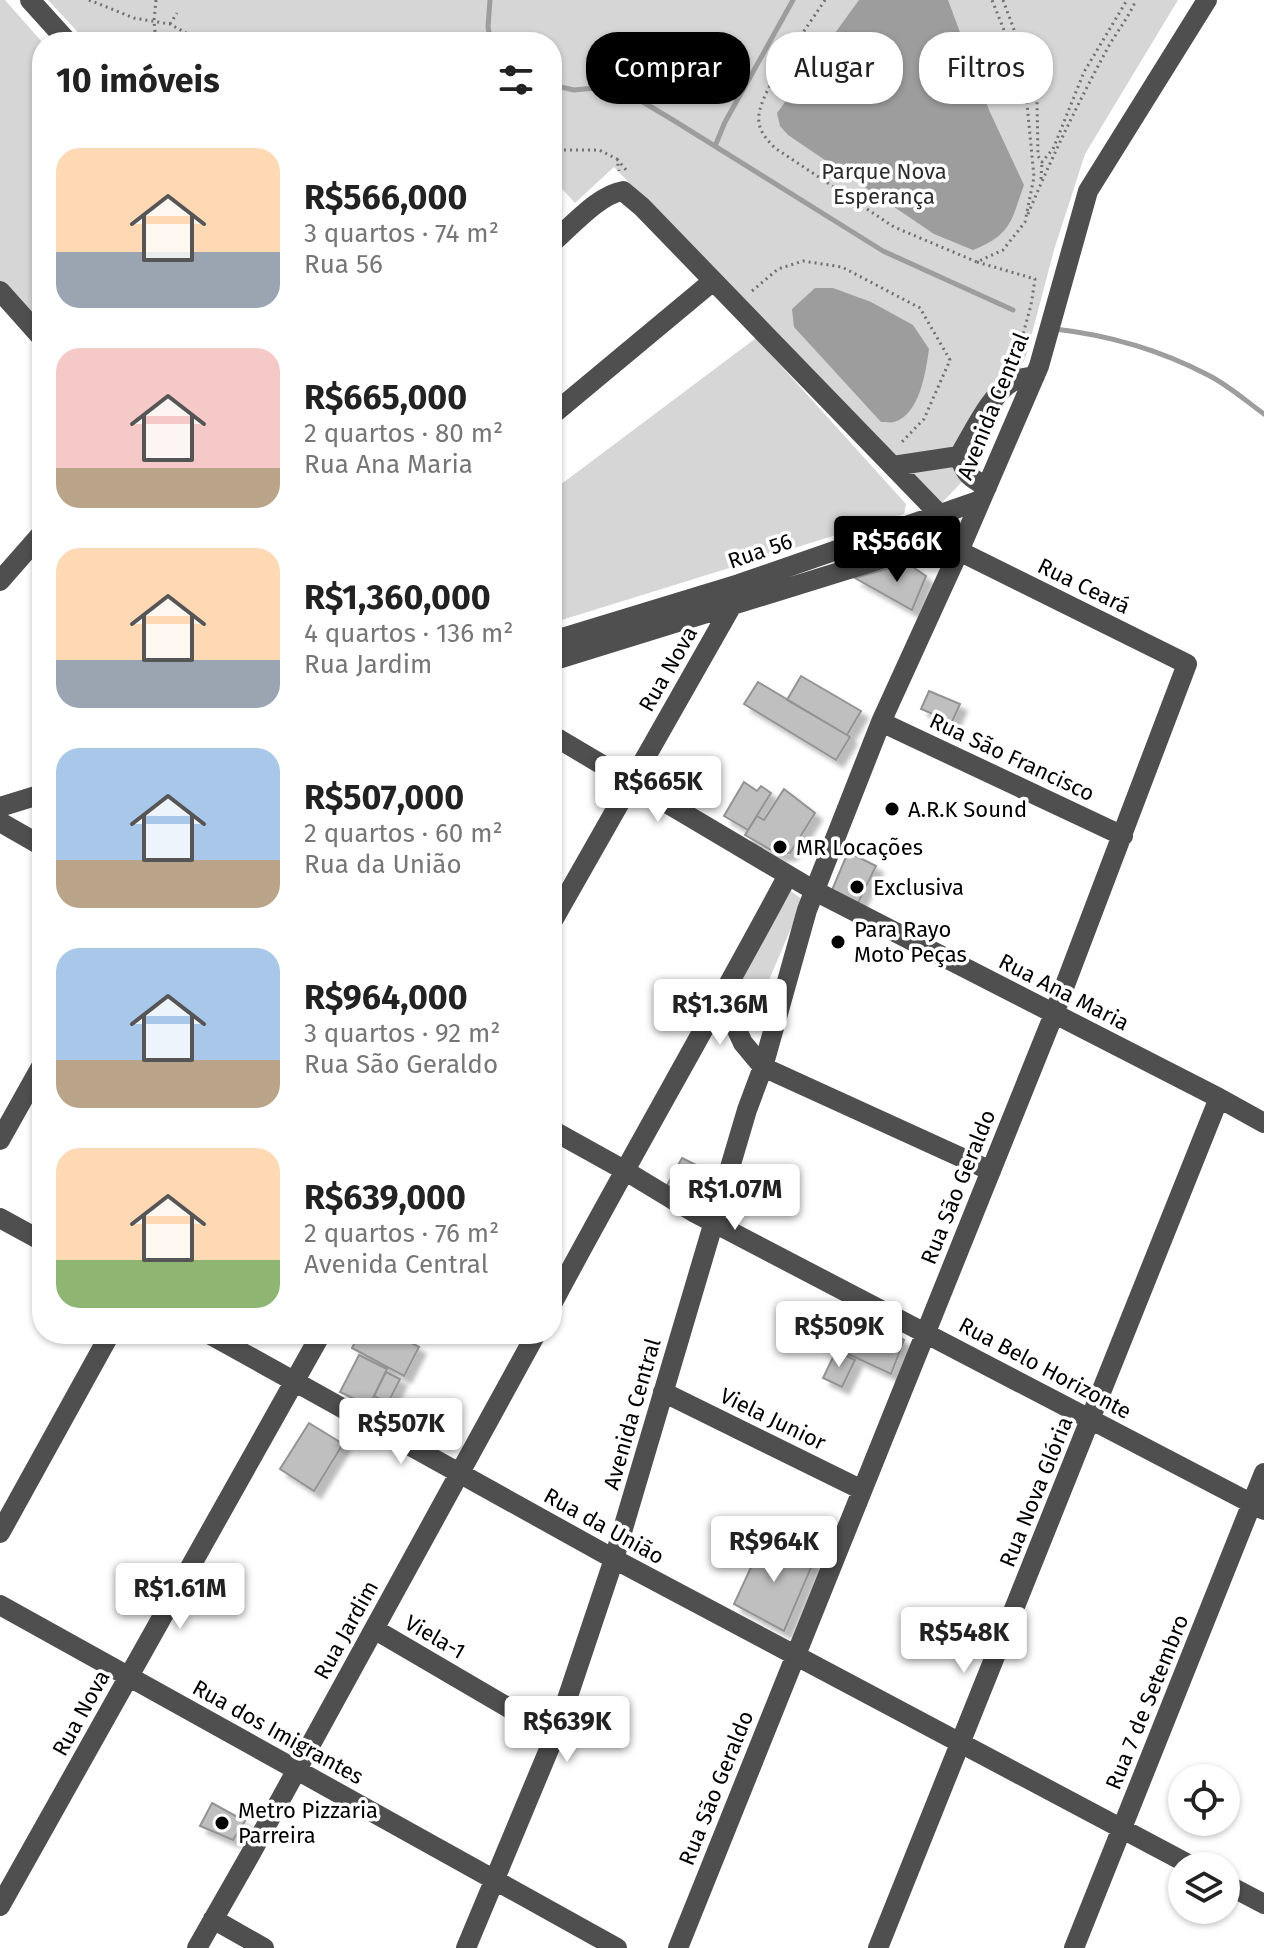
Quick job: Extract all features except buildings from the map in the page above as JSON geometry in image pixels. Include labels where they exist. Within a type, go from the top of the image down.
[{"type":"street","points":[[30,0],[59,32]]},
{"type":"street","name":"Avenida Central","points":[[466,1948],[555,1735],[614,1559],[747,1110],[763,1067],[807,910],[881,722],[1037,371],[1088,191],[1207,0]]},
{"type":"street","points":[[562,234],[602,199],[612,192],[623,191],[940,515]]},
{"type":"street","points":[[562,407],[713,281]]},
{"type":"street","points":[[0,291],[32,327]]},
{"type":"street","points":[[959,456],[1004,388],[1037,371]]},
{"type":"street","points":[[889,462],[959,456]]},
{"type":"street","points":[[959,456],[964,470],[984,493]]},
{"type":"street","name":"Rua 56","points":[[562,638],[739,584],[940,515],[984,493]]},
{"type":"street","points":[[0,581],[32,544]]},
{"type":"street","name":"Rua 56","points":[[562,658],[930,544],[959,551]]},
{"type":"street","name":"Rua Ceará","points":[[959,551],[1187,664]]},
{"type":"street","name":"Rua Nova","points":[[562,904],[731,607]]},
{"type":"street","name":"Rua São Geraldo","points":[[678,1948],[1054,1014],[1187,664]]},
{"type":"street","name":"Rua São Francisco","points":[[881,722],[1123,836]]},
{"type":"street","name":"Rua Ana Maria","points":[[562,741],[815,891],[1264,1123]]},
{"type":"street","points":[[0,807],[32,797]]},
{"type":"street","points":[[0,822],[32,840]]},
{"type":"street","points":[[562,1285],[788,875]]},
{"type":"street","points":[[722,998],[743,1043],[763,1067],[991,1171]]},
{"type":"street","points":[[0,1140],[32,1083]]},
{"type":"street","name":"Rua Nova Glória","points":[[878,1948],[1219,1098]]},
{"type":"street","name":"Rua Belo Horizonte","points":[[562,1136],[714,1223],[1258,1507]]},
{"type":"street","points":[[0,1218],[32,1236]]},
{"type":"street","points":[[0,1533],[104,1344]]},
{"type":"street","name":"Rua da União","points":[[227,1344],[614,1559],[1168,1853]]},
{"type":"street","name":"Rua Nova","points":[[0,1906],[316,1344]]},
{"type":"street","name":"Rua Jardim","points":[[197,1948],[531,1344]]},
{"type":"street","name":"Viela Junior","points":[[663,1392],[862,1490]]},
{"type":"street","name":"Rua 7 de Setembro","points":[[1074,1948],[1258,1507],[1264,1473]]},
{"type":"street","name":"Rua dos Imigrantes","points":[[0,1605],[617,1948]]},
{"type":"street","name":"Viela-1","points":[[374,1629],[555,1735]]},
{"type":"street","points":[[1240,1891],[1264,1904]]},
{"type":"street","points":[[213,1919],[264,1948]]},
{"type":"path","points":[[89,0],[134,18],[170,24],[184,32]]},
{"type":"path","points":[[155,32],[156,0]]},
{"type":"path","points":[[825,0],[768,88],[758,116],[763,135],[775,148],[894,227],[977,262],[1035,279],[1025,328]]},
{"type":"path","points":[[992,0],[1025,83],[1034,177],[1025,222]]},
{"type":"path","points":[[1003,0],[1029,70],[1037,102],[1041,184]]},
{"type":"path","points":[[1042,162],[1053,149],[1084,72],[1127,0]]},
{"type":"path","points":[[977,262],[1003,250],[1025,222],[1107,50],[1136,0]]},
{"type":"path","points":[[170,24],[177,13]]},
{"type":"path","points":[[562,150],[599,150],[617,159],[623,191]]},
{"type":"path","points":[[747,296],[778,269],[803,261],[842,267],[920,308],[950,360],[924,419],[889,462]]},
{"type":"green space","points":[[0,0],[5,0],[33,32],[32,319],[0,282]]},
{"type":"green space","name":"Parque Nova Esperança","points":[[48,0],[1178,0],[1085,154],[1054,250],[1026,356],[975,468],[938,507],[614,167],[575,203],[562,189],[562,32],[78,32]]},
{"type":"green space","points":[[756,338],[906,504],[904,514],[562,620],[562,484]]},
{"type":"green space","points":[[791,891],[803,900],[752,1020],[743,1006],[741,979]]},
{"type":"shaded area","points":[[859,0],[948,0],[960,32],[919,32],[919,104],[987,104],[1024,185],[1008,225],[996,238],[973,250],[934,234],[788,135],[780,126],[777,113],[784,104],[903,104],[903,32],[836,32]]},
{"type":"shaded area","points":[[815,288],[833,288],[871,302],[913,325],[929,349],[920,391],[903,418],[881,422],[794,327],[792,309]]},
{"type":"waterway","points":[[489,32],[490,0]]},
{"type":"waterway","points":[[715,146],[725,122],[793,0]]},
{"type":"waterway","points":[[562,87],[574,90],[616,86],[883,251],[1013,310]]},
{"type":"waterway","points":[[1055,329],[1095,335],[1171,358],[1230,388],[1264,414]]},
{"type":"place","name":"A.R.K Sound","points":[[892,809]]},
{"type":"place","name":"MR Locações","points":[[780,847]]},
{"type":"place","name":"Exclusiva","points":[[857,887]]},
{"type":"place","name":"Para Rayo Moto Peças","points":[[838,942]]},
{"type":"place","name":"Metro Pizzaria Parreira","points":[[222,1823]]}]
